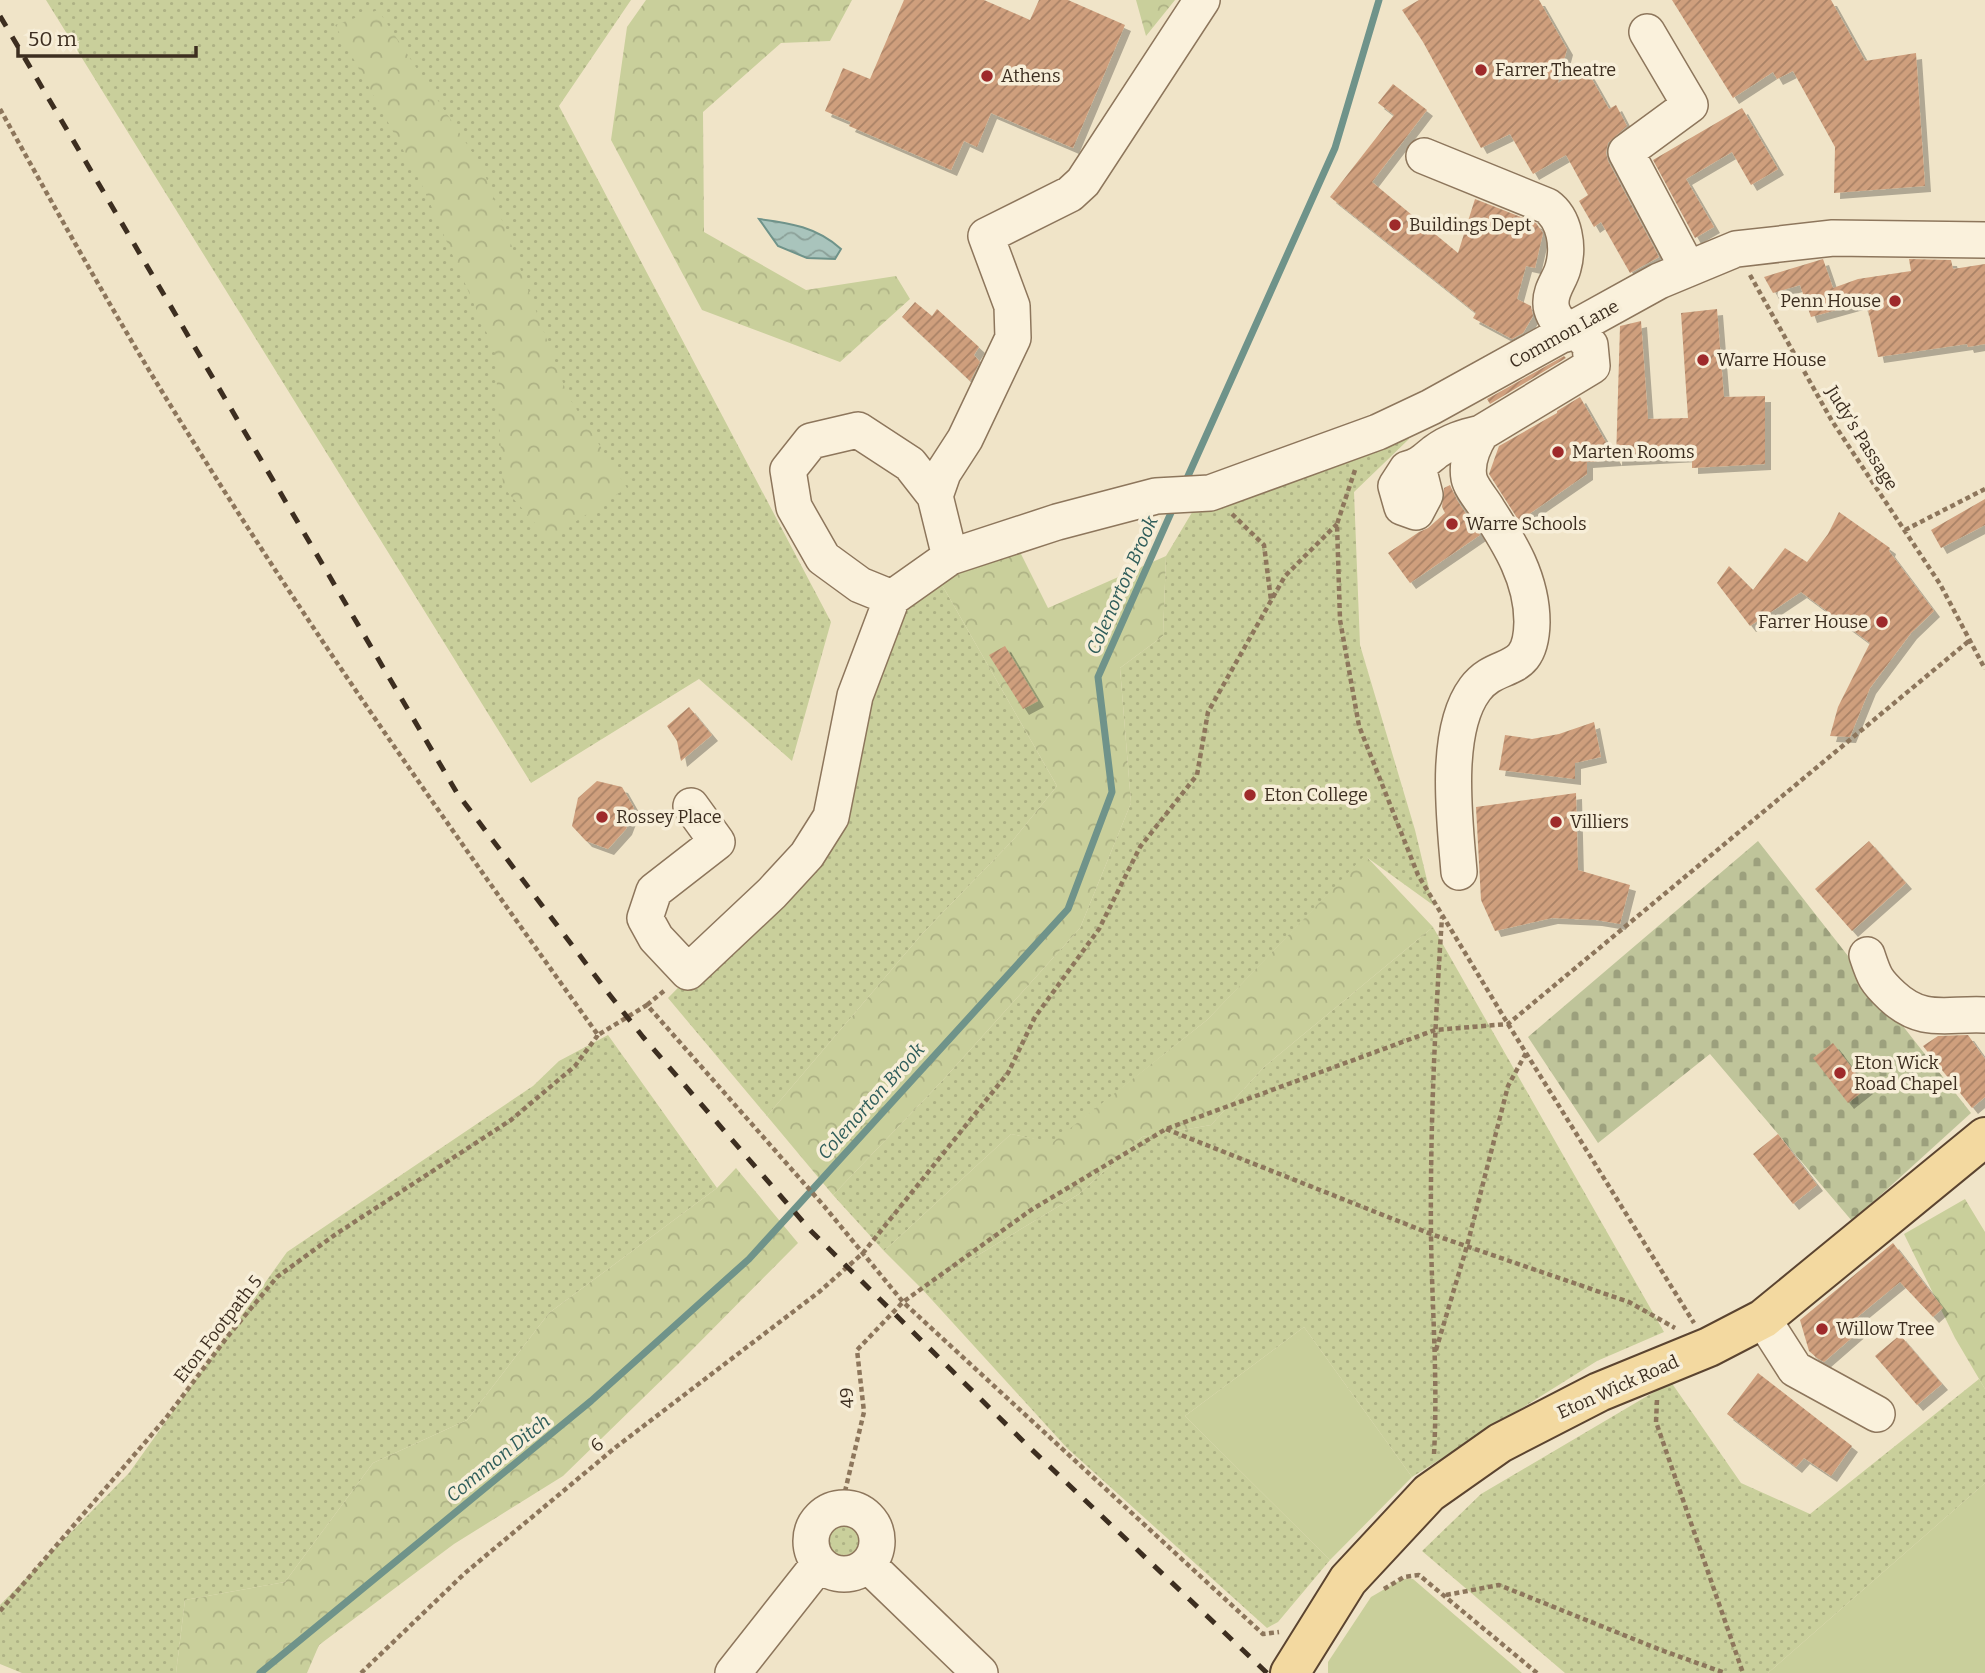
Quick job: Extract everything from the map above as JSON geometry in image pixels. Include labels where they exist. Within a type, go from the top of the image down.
[{"type":"main road","name":"Eton Wick Road","points":[[1290,1673],[1348,1580],[1429,1493],[1500,1443],[1599,1392],[1709,1347],[1763,1319],[1985,1137]]},
{"type":"street","points":[[934,496],[943,473],[965,439],[1013,338],[1012,306],[986,236],[1070,194],[1083,182],[1202,0]]},
{"type":"street","points":[[1647,32],[1690,105],[1626,152],[1688,269]]},
{"type":"street","points":[[1418,467],[1435,452],[1458,438],[1481,433],[1592,366],[1590,345],[1571,331],[1551,309],[1552,292],[1563,268],[1566,248],[1556,213],[1547,206],[1424,156]]},
{"type":"street","name":"Common Lane","points":[[950,557],[1057,522],[1156,496],[1210,493],[1378,432],[1432,407],[1659,281],[1736,249],[1833,238],[1985,240]]},
{"type":"street","points":[[691,806],[717,842],[654,891],[645,918],[656,938],[688,972],[772,893],[807,855],[831,817],[855,696],[892,598],[950,557],[934,496],[910,464],[858,430],[811,441],[788,470],[794,507],[823,558],[860,585],[892,598]]},
{"type":"street","points":[[1459,872],[1454,770],[1459,729],[1475,689],[1496,672],[1519,662],[1527,648],[1532,623],[1530,592],[1512,546],[1469,479],[1471,449],[1481,433]]},
{"type":"street","points":[[1867,955],[1875,979],[1904,1007],[1921,1015],[1985,1015]]},
{"type":"street","points":[[1763,1319],[1795,1369],[1877,1414]]},
{"type":"street","points":[[841,1508],[859,1511],[867,1517],[874,1526],[877,1542],[876,1551],[868,1565],[850,1575],[841,1575],[827,1571],[819,1564],[811,1547],[812,1531],[821,1517],[831,1510],[841,1508]]},
{"type":"street","points":[[733,1673],[819,1564]]},
{"type":"street","points":[[868,1565],[981,1673]]},
{"type":"path","points":[[0,109],[60,217],[210,469],[426,794],[598,1035],[647,1005],[821,1202],[903,1302],[1263,1634],[1280,1632],[1287,1623]]},
{"type":"path","name":"Judy's Passage","points":[[1736,249],[1832,421],[1940,584],[1985,669]]},
{"type":"path","points":[[1378,432],[1353,473],[1338,524],[1340,621],[1359,726],[1418,875],[1709,1347]]},
{"type":"path","points":[[1905,530],[1985,489]]},
{"type":"path","points":[[1210,493],[1264,545],[1271,601]]},
{"type":"path","name":"6","points":[[361,1673],[475,1564],[616,1447],[819,1292],[863,1253],[1008,1073],[1035,1017],[1099,929],[1140,847],[1197,775],[1208,712],[1285,576],[1338,524]]},
{"type":"path","points":[[903,1302],[1031,1210],[1166,1129],[1435,1030],[1508,1024],[1969,640]]},
{"type":"path","points":[[1433,1461],[1436,1415],[1431,1234],[1435,1030],[1442,916]]},
{"type":"path","name":"Eton Footpath 5","points":[[0,1611],[166,1418],[277,1277],[336,1234],[511,1120],[575,1066],[598,1035]]},
{"type":"path","points":[[1434,1355],[1467,1246],[1508,1086],[1526,1054]]},
{"type":"path","points":[[1166,1129],[1431,1234],[1629,1302],[1709,1347]]},
{"type":"path","name":"49","points":[[841,1508],[864,1412],[857,1350],[903,1302]]},
{"type":"path","points":[[1658,1368],[1656,1422],[1742,1673]]},
{"type":"path","points":[[1348,1580],[1369,1596],[1404,1577],[1419,1575],[1537,1673]]},
{"type":"path","points":[[1446,1595],[1499,1585],[1725,1673]]},
{"type":"green space","points":[[46,0],[631,0],[559,106],[831,622],[792,761],[699,679],[531,783]]},
{"type":"green space","points":[[646,0],[852,0],[830,41],[781,43],[703,112],[704,232],[806,290],[896,276],[910,299],[840,362],[702,310],[611,140],[627,27]]},
{"type":"green space","points":[[1136,0],[1175,0],[1146,36]]},
{"type":"green space","points":[[378,10],[482,167],[568,396],[627,488],[549,539],[503,487],[495,352],[421,183],[335,25]]},
{"type":"green space","points":[[1408,428],[1409,439],[1354,492],[1360,645],[1415,830],[1433,905],[1365,856],[1207,1020],[1053,1143],[1011,1134],[884,1251],[833,1195],[942,1081],[1080,928],[1131,803],[1120,668],[1163,636],[1166,556],[1197,504]]},
{"type":"green space","points":[[1015,542],[1048,608],[1166,556],[1163,636],[1120,668],[1131,803],[1080,928],[942,1081],[833,1195],[767,1116],[922,934],[1014,839],[1057,786],[938,578]]},
{"type":"green space","points":[[938,578],[1057,786],[1014,839],[922,934],[767,1116],[668,998],[729,936],[829,825],[897,610]]},
{"type":"green space","points":[[1758,841],[1971,1113],[1852,1221],[1710,1054],[1598,1143],[1528,1037]]},
{"type":"green space","points":[[1365,855],[1433,927],[1264,1067],[1211,1125],[1142,1137],[1079,1194],[922,1289],[884,1251],[1011,1134],[1053,1142],[1207,1020]]},
{"type":"green space","points":[[1433,927],[1664,1332],[1597,1361],[1412,1477],[1304,1327],[1185,1416],[1330,1560],[1278,1622],[1267,1628],[1067,1448],[922,1289],[1079,1194],[1142,1137],[1211,1125],[1264,1067]]},
{"type":"green space","points":[[608,1035],[717,1188],[549,1313],[467,1420],[373,1463],[285,1582],[185,1600],[176,1673],[22,1673],[0,1664],[0,1605],[129,1473],[287,1252],[533,1086],[559,1061]]},
{"type":"green space","points":[[736,1168],[798,1243],[563,1476],[454,1544],[319,1645],[307,1673],[176,1673],[185,1600],[285,1582],[373,1463],[467,1420],[549,1313],[717,1188]]},
{"type":"green space","points":[[1965,1199],[1985,1232],[1985,1389],[1955,1338],[1904,1234]]},
{"type":"green space","points":[[1304,1327],[1412,1477],[1330,1560],[1185,1416]]},
{"type":"green space","points":[[1979,1379],[1985,1389],[1985,1483],[1768,1673],[1565,1673],[1422,1551],[1481,1494],[1671,1382],[1741,1483],[1810,1514]]},
{"type":"green space","points":[[1985,1483],[1985,1673],[1768,1673]]},
{"type":"green space","points":[[843,1515],[851,1516],[857,1521],[862,1527],[862,1543],[857,1549],[851,1554],[843,1555],[835,1554],[829,1549],[824,1543],[823,1535],[824,1527],[829,1521],[835,1516]]},
{"type":"green space","points":[[1402,1579],[1413,1579],[1522,1673],[1328,1673],[1328,1662],[1371,1597]]},
{"type":"water","points":[[759,219],[792,224],[813,231],[841,249],[835,259],[807,258],[778,246]]},
{"type":"building","name":"Athens","points":[[904,0],[984,0],[1030,20],[1039,0],[1068,0],[1125,25],[1073,148],[991,113],[977,147],[964,141],[951,170],[849,126],[851,122],[825,111],[843,68],[870,79]]},
{"type":"building","points":[[1419,0],[1539,0],[1567,49],[1558,83],[1585,67],[1609,109],[1616,105],[1627,126],[1608,143],[1606,153],[1659,257],[1630,273],[1601,222],[1594,227],[1579,201],[1588,195],[1566,155],[1533,174],[1510,134],[1481,148],[1423,42],[1402,10]]},
{"type":"building","points":[[1672,0],[1831,0],[1865,61],[1916,53],[1925,186],[1834,193],[1835,147],[1793,71],[1777,79],[1773,72],[1733,98]]},
{"type":"building","points":[[1393,84],[1427,110],[1372,182],[1458,253],[1475,199],[1536,223],[1543,233],[1535,268],[1526,266],[1517,299],[1531,306],[1533,316],[1523,333],[1512,339],[1473,318],[1476,313],[1330,197],[1394,115],[1378,103]]},
{"type":"building","points":[[1742,108],[1778,169],[1751,185],[1732,152],[1686,179],[1714,227],[1695,238],[1653,160]]},
{"type":"building","name":"Penn House","points":[[1823,259],[1833,288],[1858,279],[1911,271],[1909,259],[1951,260],[1953,269],[1985,264],[1985,344],[1968,347],[1967,344],[1878,357],[1868,309],[1863,310],[1861,303],[1811,317],[1800,285],[1773,293],[1764,277]]},
{"type":"building","points":[[915,302],[932,316],[937,309],[979,347],[974,355],[980,362],[970,381],[902,317]]},
{"type":"building","name":"Warre House","points":[[1717,309],[1724,397],[1765,396],[1765,464],[1692,468],[1692,456],[1616,460],[1620,326],[1641,321],[1648,419],[1688,418],[1681,313]]},
{"type":"building","points":[[1564,356],[1566,358],[1490,404],[1487,399]]},
{"type":"building","name":"Marten Rooms","points":[[1580,397],[1616,460],[1587,462],[1587,474],[1519,521],[1489,474],[1499,446]]},
{"type":"building","name":"Warre Schools","points":[[1450,485],[1480,535],[1410,583],[1388,553],[1428,528],[1445,513],[1442,507],[1444,488]]},
{"type":"building","points":[[1985,499],[1985,525],[1941,548],[1931,530]]},
{"type":"building","name":"Farrer House","points":[[1839,512],[1890,548],[1889,551],[1934,611],[1911,633],[1870,688],[1850,737],[1830,736],[1838,707],[1870,643],[1801,592],[1750,626],[1717,583],[1729,566],[1753,590],[1785,548],[1807,562],[1828,534]]},
{"type":"building","points":[[1005,646],[1038,701],[1023,709],[989,655]]},
{"type":"building","points":[[689,707],[712,735],[681,761],[677,741],[667,726]]},
{"type":"building","points":[[1594,722],[1601,757],[1575,763],[1575,779],[1499,770],[1505,735],[1532,739],[1559,734]]},
{"type":"building","name":"Rossey Place","points":[[597,781],[622,787],[634,808],[626,829],[608,849],[586,841],[572,826],[578,798]]},
{"type":"building","name":"Villiers","points":[[1576,793],[1578,870],[1630,885],[1620,924],[1552,918],[1495,931],[1481,900],[1476,807]]},
{"type":"building","points":[[1869,841],[1906,883],[1852,931],[1815,889]]},
{"type":"building","points":[[1968,1035],[1985,1059],[1985,1097],[1972,1108],[1923,1046],[1938,1036]]},
{"type":"building","name":"Eton Wick Road Chapel","points":[[1833,1043],[1867,1088],[1848,1103],[1813,1058]]},
{"type":"building","points":[[1778,1134],[1817,1185],[1793,1204],[1753,1154]]},
{"type":"building","points":[[1893,1243],[1943,1308],[1933,1317],[1900,1282],[1855,1319],[1863,1328],[1824,1362],[1817,1358],[1809,1351],[1800,1320]]},
{"type":"building","points":[[1900,1335],[1942,1384],[1917,1405],[1875,1356]]},
{"type":"building","points":[[1758,1373],[1852,1446],[1831,1476],[1804,1458],[1796,1467],[1727,1414]]},
{"type":"waterway","name":"Colenorton Brook","points":[[1184,485],[1335,148],[1379,0]]},
{"type":"waterway","name":"Colenorton Brook","points":[[260,1673],[591,1401],[749,1259],[1068,909],[1112,792],[1098,677],[1174,506]]},
{"type":"railway","points":[[0,16],[457,793],[609,994],[811,1231],[1028,1446],[1267,1673]]},
{"type":"place","name":"Farrer Theatre","points":[[1481,70]]},
{"type":"place","name":"Athens","points":[[987,76]]},
{"type":"place","name":"Buildings Dept","points":[[1395,225]]},
{"type":"place","name":"Penn House","points":[[1895,301]]},
{"type":"place","name":"Warre House","points":[[1703,360]]},
{"type":"place","name":"Marten Rooms","points":[[1558,452]]},
{"type":"place","name":"Warre Schools","points":[[1452,524]]},
{"type":"place","name":"Farrer House","points":[[1882,622]]},
{"type":"place","name":"Eton College","points":[[1250,795]]},
{"type":"place","name":"Rossey Place","points":[[602,817]]},
{"type":"place","name":"Villiers","points":[[1556,822]]},
{"type":"place","name":"Eton Wick Road Chapel","points":[[1840,1073]]},
{"type":"place","name":"Willow Tree","points":[[1822,1329]]},
{"type":"water label","name":"Common Ditch","points":[[498,1458]]}]
